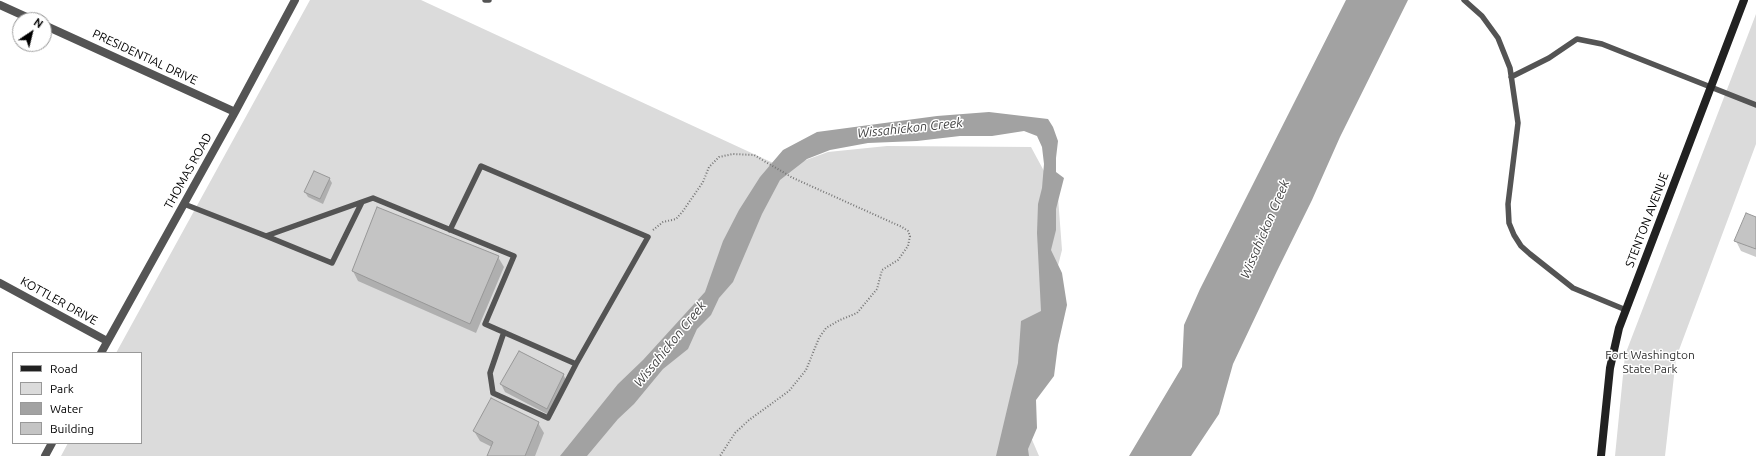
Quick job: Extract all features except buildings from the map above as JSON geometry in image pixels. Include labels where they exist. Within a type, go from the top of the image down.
[{"type":"main road","name":"STENTON AVENUE","points":[[1601,456],[1610,368],[1616,339],[1744,0]]},
{"type":"street","name":"THOMAS ROAD","points":[[102,352],[235,112],[295,0]]},
{"type":"street","points":[[0,5],[15,12]]},
{"type":"street","name":"PRESIDENTIAL DRIVE","points":[[52,29],[235,112]]},
{"type":"street","name":"KOTTLER DRIVE","points":[[0,283],[107,341]]},
{"type":"street","points":[[45,456],[51,444]]},
{"type":"lane","points":[[1464,0],[1482,16],[1498,38],[1504,51],[1511,77],[1518,123],[1508,213],[1509,223],[1514,235],[1521,246],[1573,288],[1626,310]]},
{"type":"lane","points":[[1511,77],[1549,58],[1577,40],[1602,44],[1756,105]]},
{"type":"lane","points":[[450,230],[481,166],[648,236],[576,364],[548,418],[493,393],[490,373],[504,332]]},
{"type":"lane","points":[[266,236],[373,198],[514,256],[485,324],[576,364]]},
{"type":"lane","points":[[184,204],[332,263],[362,202]]},
{"type":"path","points":[[648,236],[654,227],[676,219],[684,211],[703,182],[709,167],[719,157],[733,154],[754,155],[793,178],[908,231],[910,236],[908,246],[898,260],[882,270],[877,289],[857,313],[826,328],[819,338],[806,370],[789,391],[735,433],[720,456]]},
{"type":"green space","points":[[310,0],[421,0],[784,168],[828,152],[887,146],[1031,147],[1058,197],[1062,250],[1048,305],[1027,428],[1039,456],[61,456],[67,444],[142,444],[142,352],[117,352]]},
{"type":"green space","name":"Fort Washington State Park","points":[[1756,14],[1756,144],[1676,358],[1665,456],[1615,456],[1625,355]]},
{"type":"water","name":"Wissahickon Creek","points":[[1346,0],[1408,0],[1340,137],[1312,200],[1233,364],[1219,414],[1191,456],[1129,456],[1182,367],[1184,325],[1200,289]]},
{"type":"water","name":"Wissahickon Creek","points":[[989,112],[1048,119],[1053,127],[1058,141],[1056,172],[1064,178],[1056,209],[1056,230],[1051,250],[1062,273],[1067,305],[1058,345],[1054,376],[1036,400],[1037,428],[1028,449],[1029,456],[996,456],[1018,363],[1021,321],[1041,311],[1037,233],[1038,204],[1042,188],[1044,164],[1042,147],[1037,136],[1024,131],[992,136],[960,136],[917,141],[868,143],[830,150],[807,159],[780,180],[762,214],[733,282],[719,298],[711,315],[697,329],[688,349],[663,369],[587,456],[560,456],[618,384],[643,360],[705,292],[723,241],[739,210],[760,177],[783,150],[817,132],[937,116]]}]
